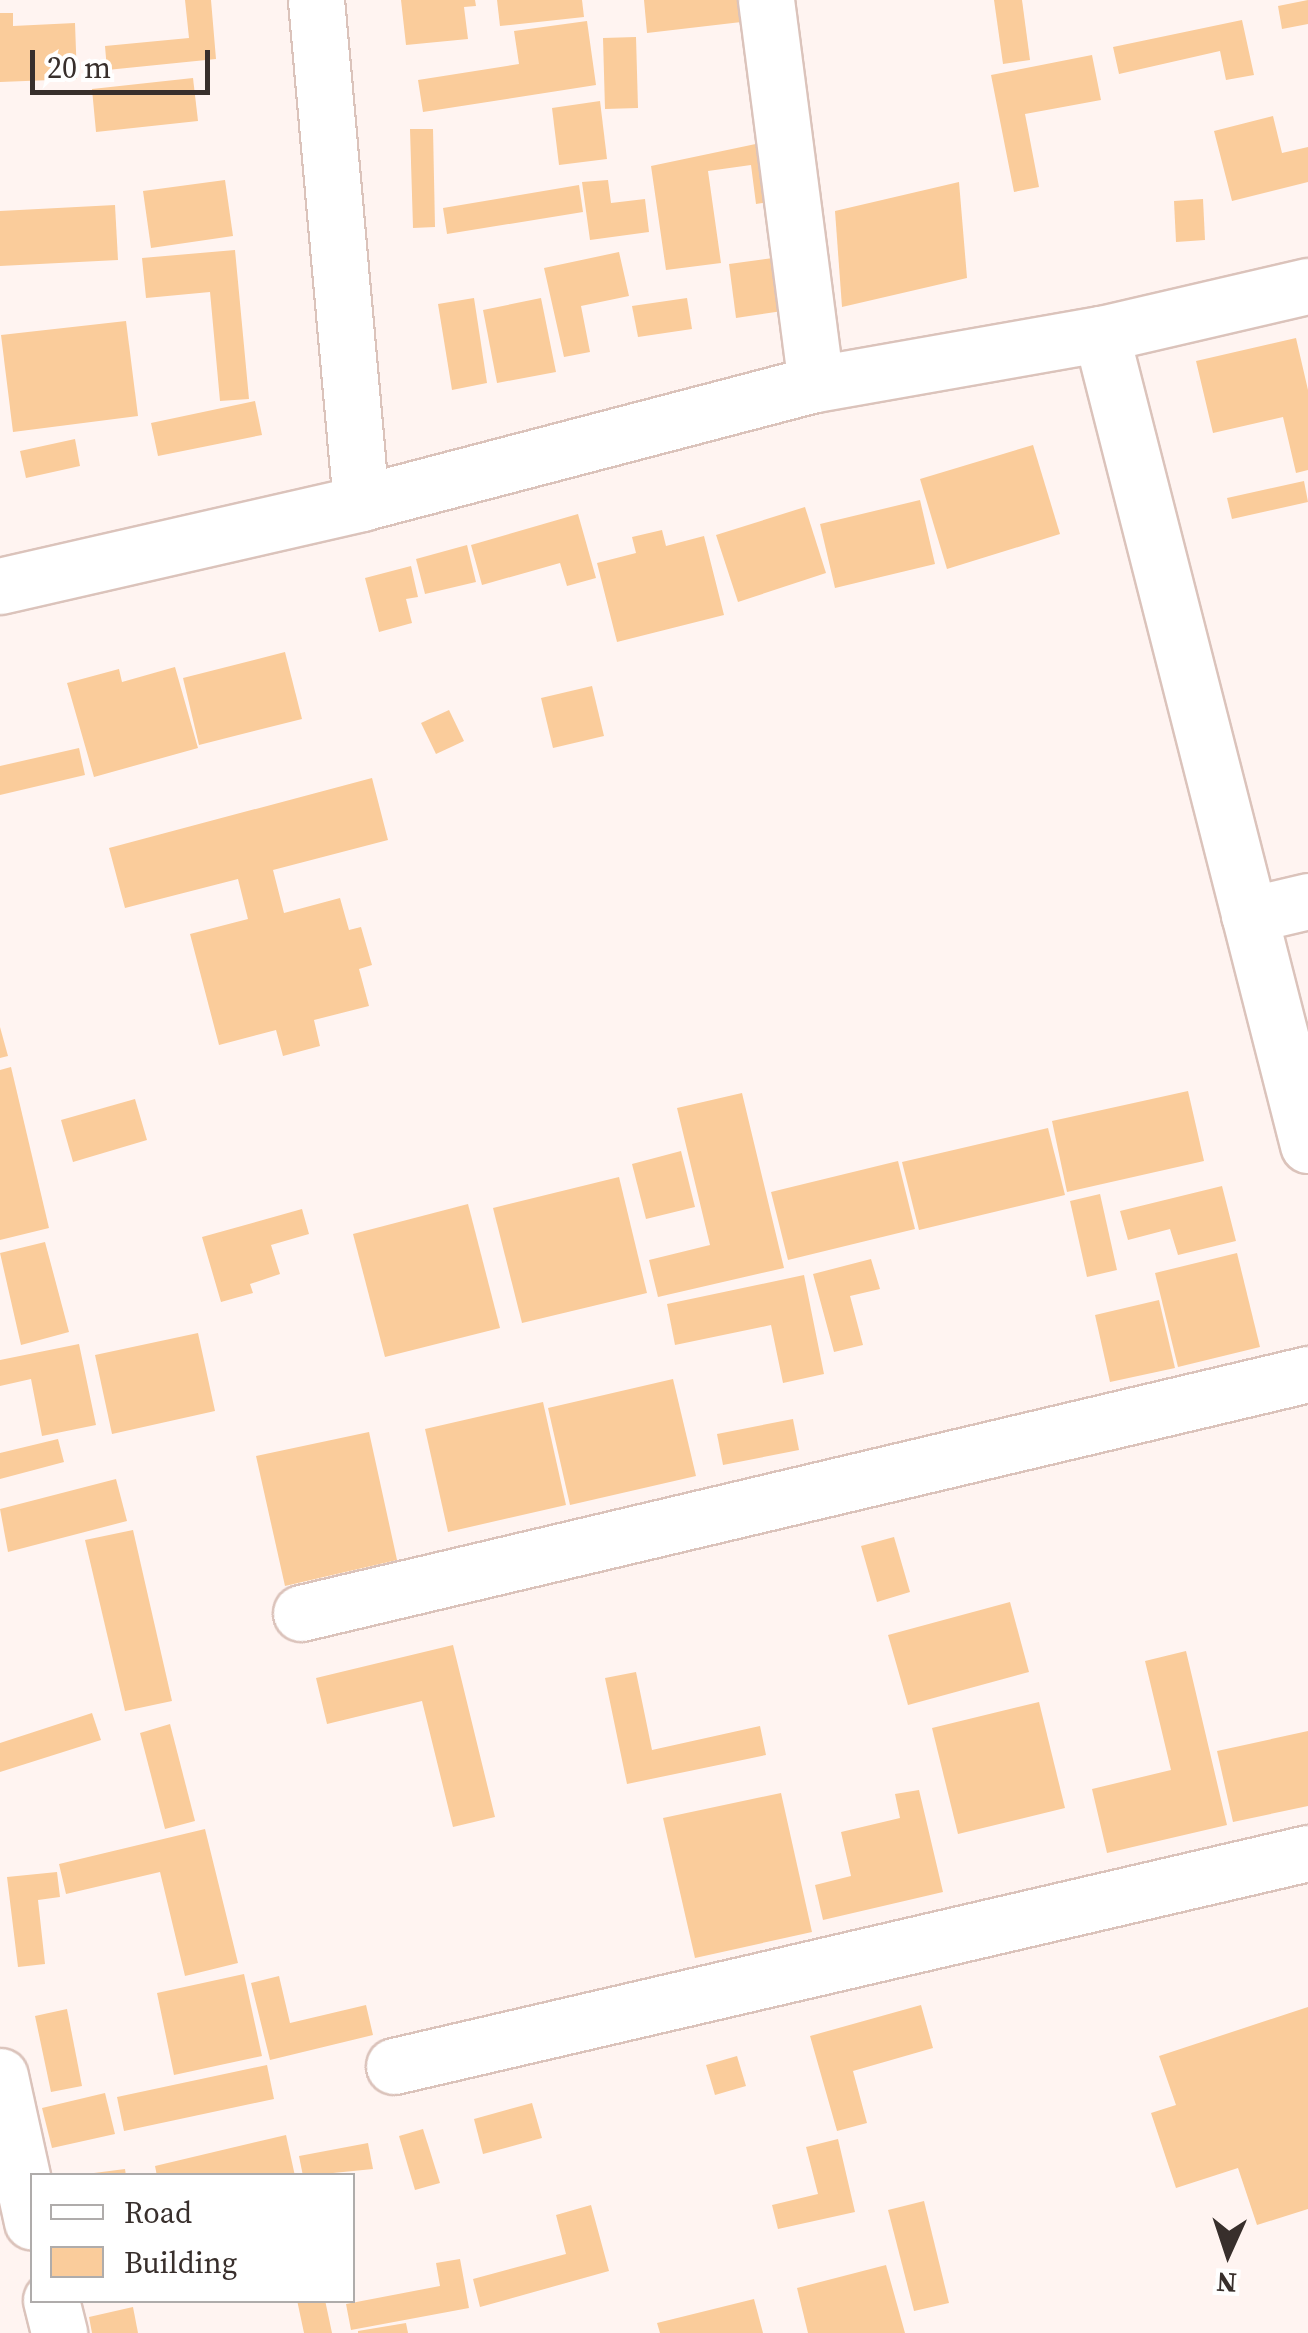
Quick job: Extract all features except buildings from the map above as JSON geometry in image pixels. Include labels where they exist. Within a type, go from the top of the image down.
[{"type":"street","points":[[316,0],[361,503]]},
{"type":"street","points":[[766,0],[816,384]]},
{"type":"street","points":[[0,586],[361,503],[816,384],[1101,334],[1308,286]]},
{"type":"street","points":[[1101,334],[1308,1146]]},
{"type":"street","points":[[1250,915],[1308,901]]},
{"type":"street","points":[[301,1614],[1308,1374]]},
{"type":"street","points":[[394,2066],[1308,1853]]},
{"type":"street","points":[[0,2076],[18,2194]]},
{"type":"street","points":[[53,2303],[59,2333]]}]
